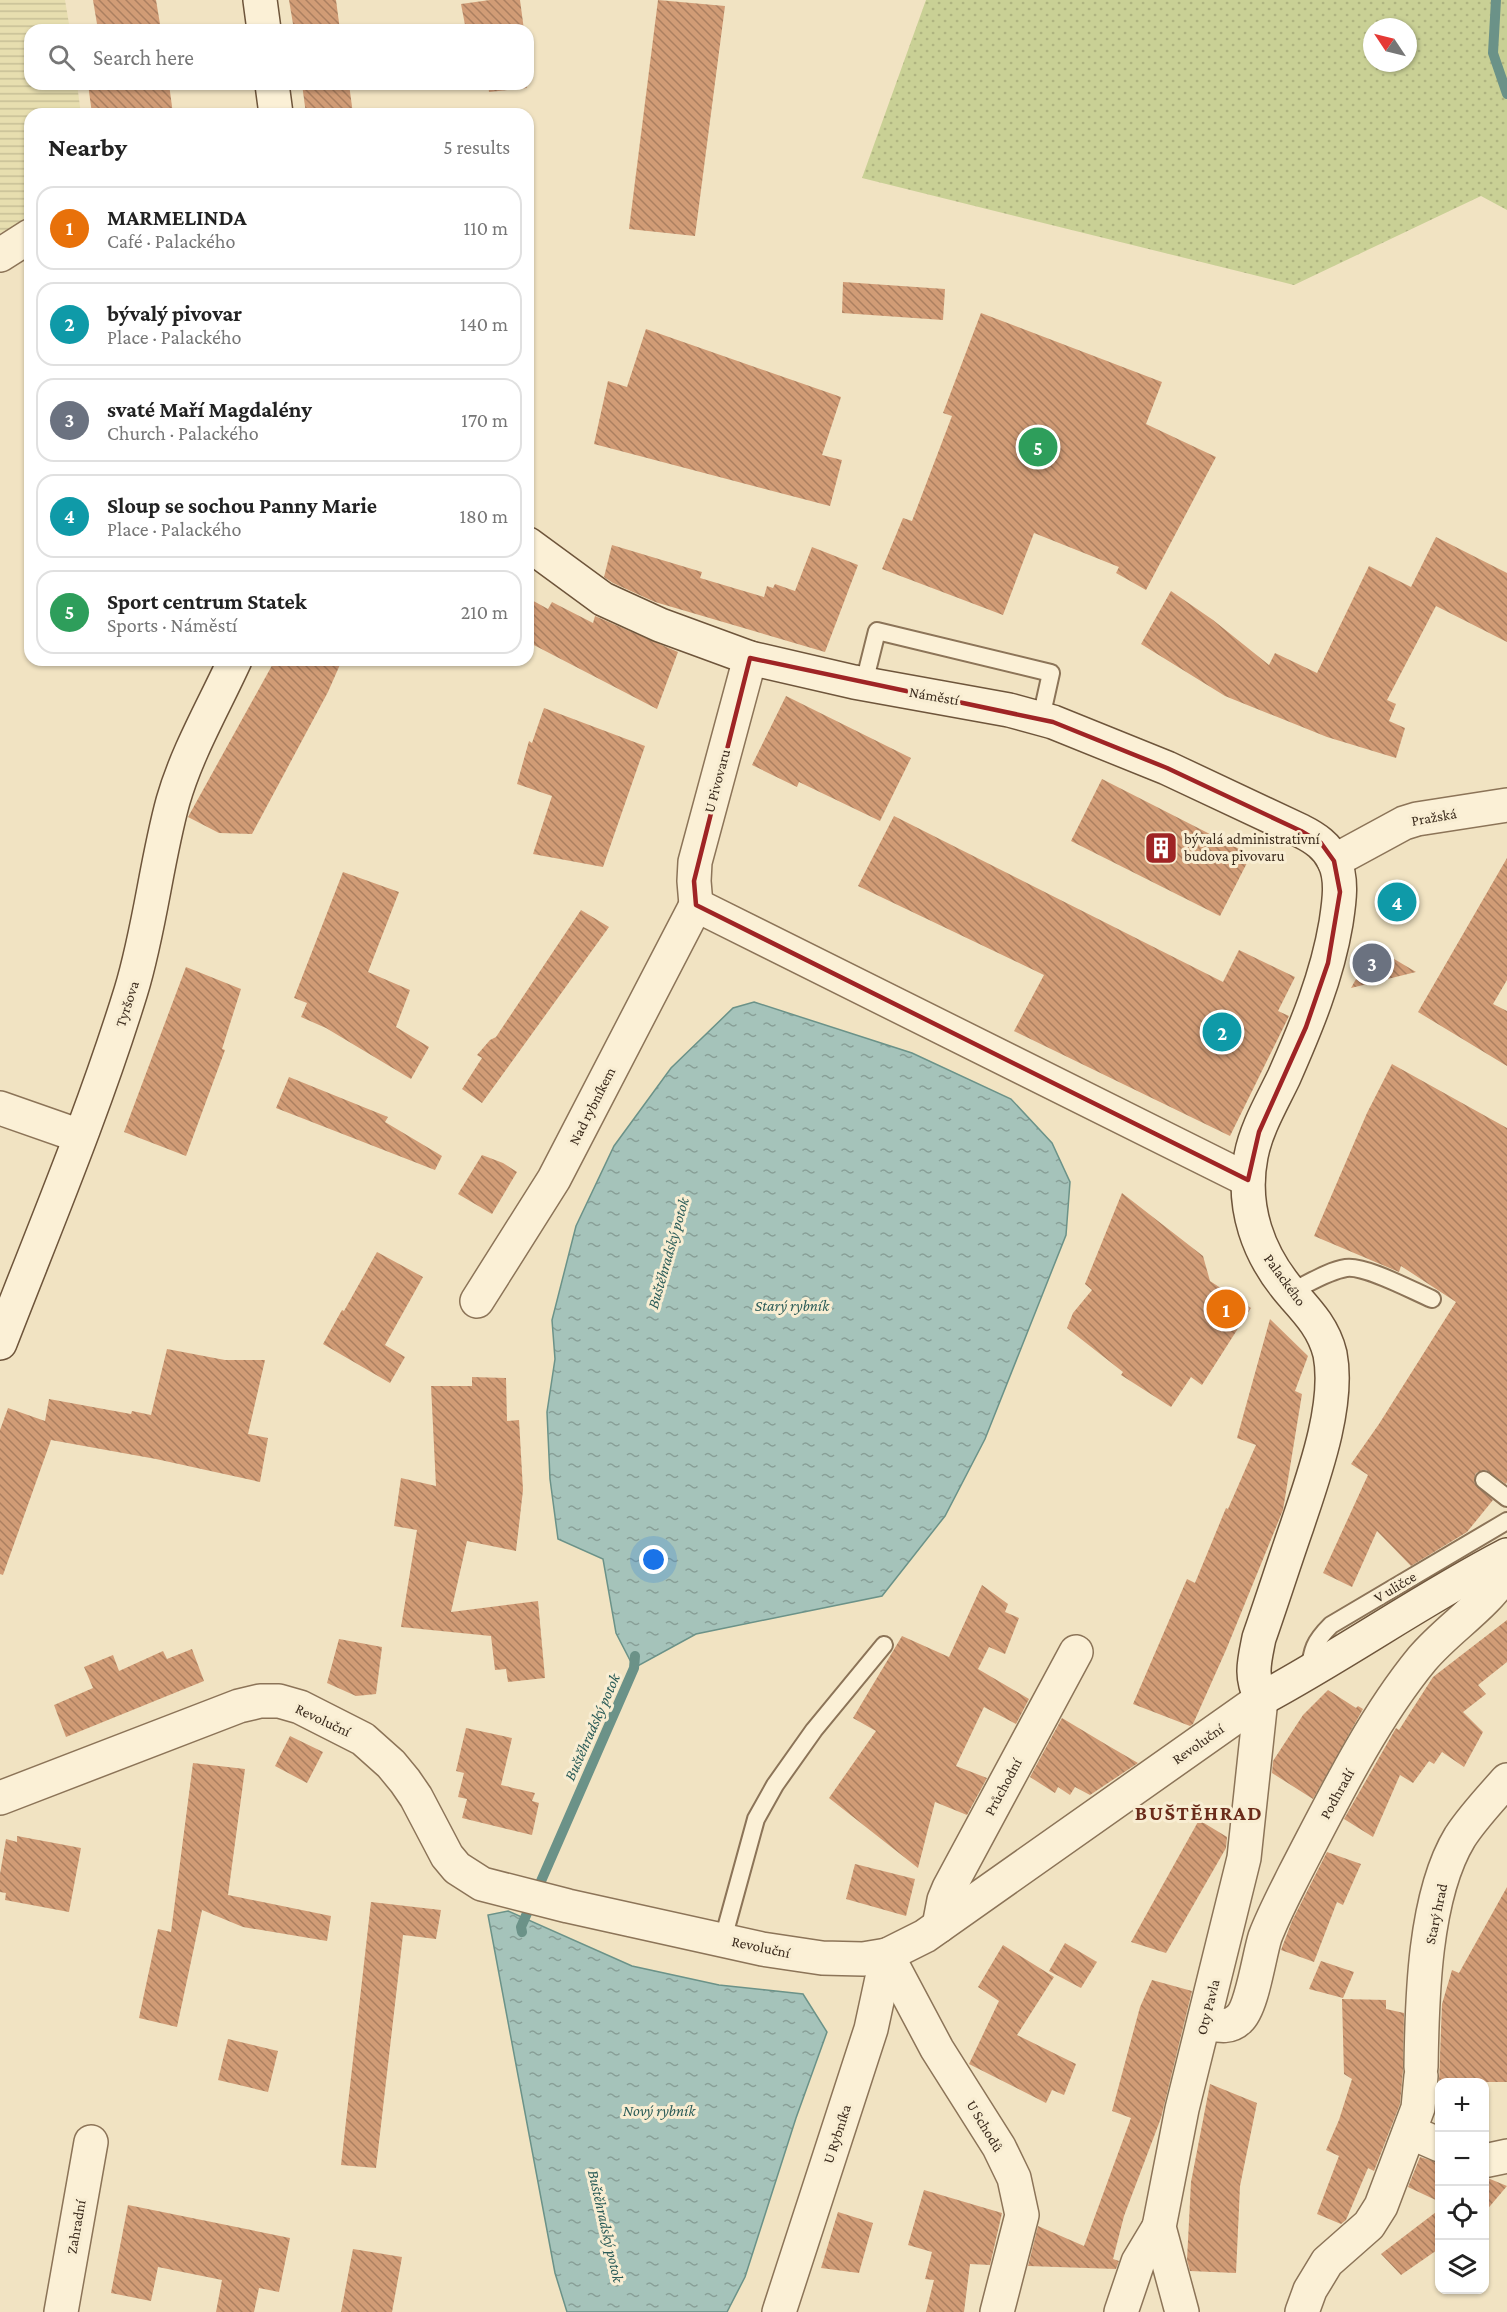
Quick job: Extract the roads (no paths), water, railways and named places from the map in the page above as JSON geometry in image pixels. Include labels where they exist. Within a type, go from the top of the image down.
[{"type":"street","points":[[260,0],[263,24]]},
{"type":"street","points":[[273,90],[275,108]]},
{"type":"street","points":[[0,255],[24,240]]},
{"type":"street","name":"Náměstí","points":[[534,548],[603,599],[660,625],[750,658],[864,683],[1009,710],[1041,718],[1112,744],[1301,831],[1321,843],[1334,861]]},
{"type":"street","name":"U Pivovaru","points":[[696,905],[695,862],[750,658]]},
{"type":"street","name":"Tyršova","points":[[0,1344],[117,1033],[139,964],[174,799],[193,750],[232,666]]},
{"type":"street","name":"Pražská","points":[[1334,861],[1404,823],[1507,805]]},
{"type":"street","name":"Palackého","points":[[1261,1699],[1255,1685],[1253,1667],[1259,1638],[1316,1467],[1332,1387],[1330,1357],[1325,1338],[1315,1320],[1290,1292],[1269,1262],[1255,1234],[1250,1211],[1248,1180],[1251,1154],[1259,1131],[1306,1027],[1328,963],[1340,892],[1334,861]]},
{"type":"street","points":[[696,905],[1248,1180]]},
{"type":"street","name":"Nad rybníkem","points":[[477,1301],[554,1179],[696,905]]},
{"type":"street","points":[[0,1108],[80,1136]]},
{"type":"street","name":"Revoluční","points":[[0,1798],[239,1706],[260,1701],[279,1701],[300,1707],[347,1730],[376,1750],[391,1764],[411,1789],[447,1856],[457,1868],[482,1884],[568,1906],[781,1952],[822,1958],[863,1959],[900,1950],[939,1926],[1261,1699],[1309,1674],[1458,1581],[1507,1555]]},
{"type":"street","name":"Podhradí","points":[[1205,2023],[1228,2026],[1241,2018],[1248,2003],[1265,1938],[1277,1908],[1339,1788],[1399,1691],[1423,1658],[1497,1586],[1507,1571]]},
{"type":"street","name":"Průchodní","points":[[939,1926],[949,1888],[1076,1652]]},
{"type":"street","name":"Oty Pavla","points":[[1182,2312],[1159,2228],[1182,2109],[1244,1858],[1261,1699]]},
{"type":"street","name":"Starý hrad","points":[[1302,2312],[1310,2290],[1327,2262],[1375,2217],[1410,2132],[1421,2100],[1424,1981],[1439,1894],[1460,1837],[1507,1780]]},
{"type":"street","name":"U Rybníka","points":[[779,2312],[871,2029],[887,1955]]},
{"type":"street","name":"U Schodů","points":[[887,1955],[937,2049],[999,2147],[1014,2178],[1022,2215],[997,2312]]},
{"type":"street","points":[[1410,2132],[1435,2143]]},
{"type":"street","name":"Zahradní","points":[[61,2312],[91,2142]]},
{"type":"street","points":[[1489,2160],[1507,2156]]},
{"type":"street","points":[[1121,2312],[1138,2262],[1159,2228]]},
{"type":"lane","points":[[864,683],[877,630],[1051,673],[1041,718]]},
{"type":"lane","points":[[1290,1292],[1332,1272],[1347,1268],[1361,1269],[1432,1299]]},
{"type":"lane","points":[[1484,1480],[1507,1498]]},
{"type":"lane","name":"V uličce","points":[[1309,1674],[1311,1650],[1319,1637],[1331,1625],[1507,1521]]},
{"type":"lane","points":[[723,1939],[753,1830],[775,1785],[814,1730],[884,1645]]},
{"type":"water","name":"Starý rybník","points":[[754,1002],[912,1053],[1011,1099],[1052,1143],[1070,1182],[1066,1235],[985,1439],[945,1516],[882,1596],[696,1634],[634,1668],[616,1633],[603,1559],[558,1539],[550,1479],[547,1412],[555,1359],[552,1320],[576,1226],[614,1146],[671,1068],[733,1008]]},
{"type":"water","name":"Nový rybník","points":[[508,1911],[632,1966],[719,1985],[803,1994],[827,2032],[796,2118],[745,2277],[727,2312],[567,2312],[555,2273],[488,1915]]},
{"type":"waterway","name":"Buštěhradský potok","points":[[1496,0],[1493,53],[1507,94]]},
{"type":"waterway","name":"Buštěhradský potok","points":[[522,1932],[521,1927],[634,1668],[635,1656]]},
{"type":"place","name":"Sport centrum Statek","points":[[1038,447]]},
{"type":"place","name":"bývalá administrativní budova pivovaru","points":[[1161,848]]},
{"type":"place","name":"Sloup se sochou Panny Marie","points":[[1397,902]]},
{"type":"place","name":"svaté Maří Magdalény","points":[[1372,963]]},
{"type":"place","name":"bývalý pivovar","points":[[1222,1032]]},
{"type":"place","name":"MARMELINDA","points":[[1226,1309]]},
{"type":"district","name":"BUŠTĚHRAD","points":[[1199,1813]]}]
